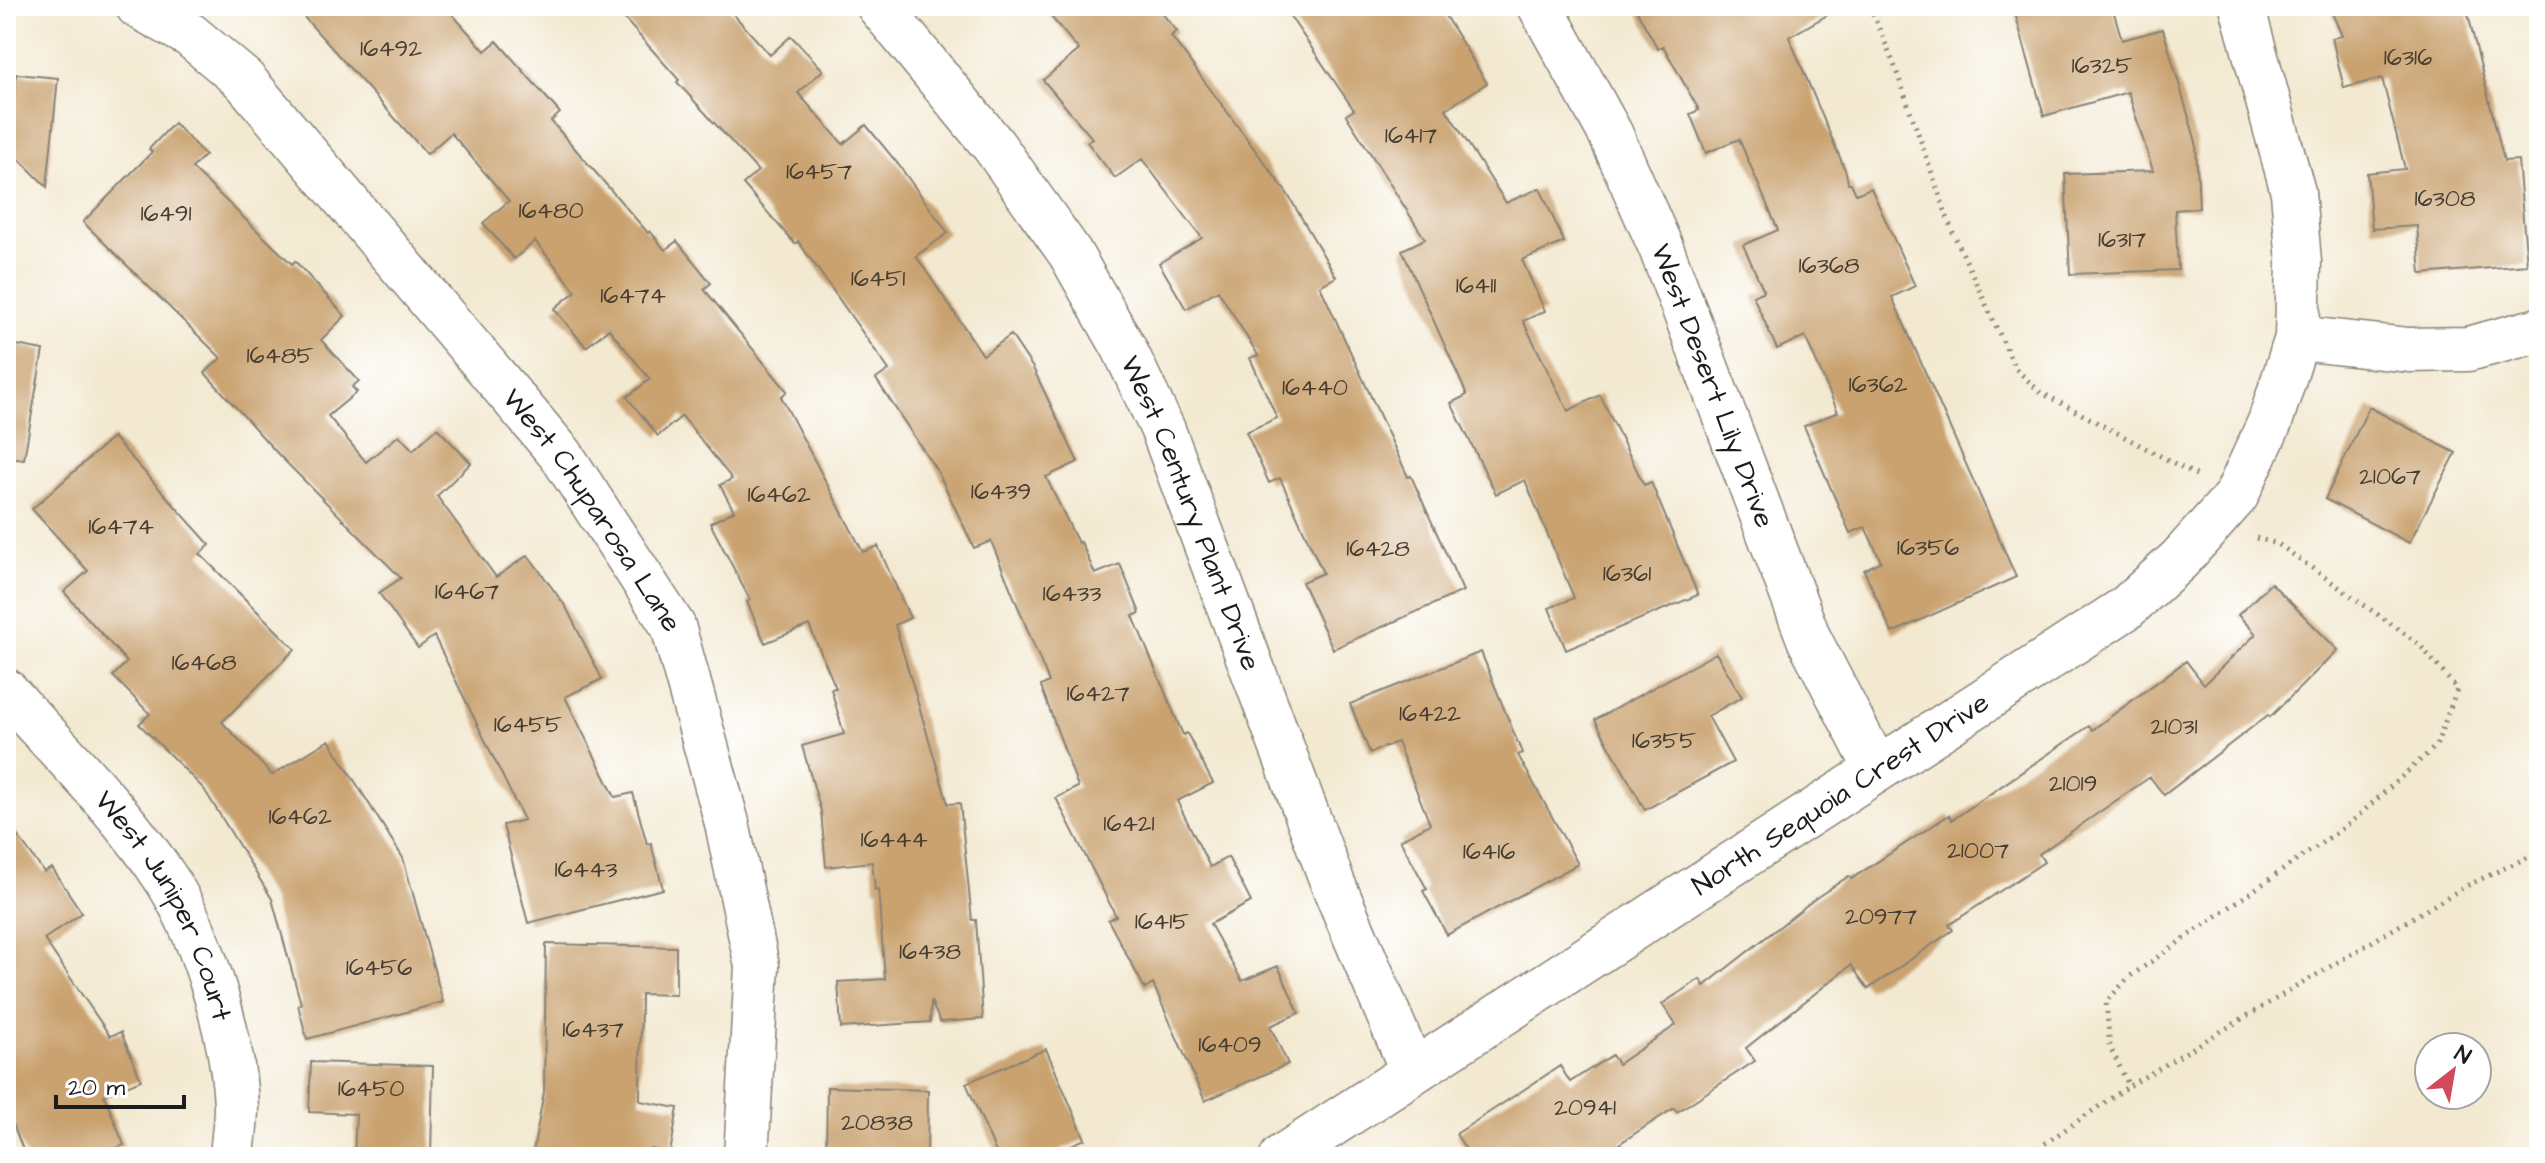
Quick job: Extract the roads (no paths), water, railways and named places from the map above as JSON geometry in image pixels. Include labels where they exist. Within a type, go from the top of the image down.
[{"type":"street","name":"West Chuparosa Lane","points":[[138,6],[190,35],[244,80],[562,456],[673,626],[727,823],[757,966],[746,1157]]},
{"type":"street","name":"West Century Plant Drive","points":[[879,6],[994,146],[1070,253],[1124,348],[1163,430],[1333,884],[1412,1070]]},
{"type":"street","name":"West Desert Lily Drive","points":[[1540,6],[1617,147],[1661,248],[1809,639],[1876,768]]},
{"type":"street","name":"North Sequoia Crest Drive","points":[[1282,1157],[2126,608],[2180,559],[2236,496],[2270,422],[2297,338],[2299,262],[2293,192],[2242,6]]},
{"type":"street","points":[[2297,338],[2409,350],[2468,349],[2539,330]]},
{"type":"street","name":"West Juniper Court","points":[[6,691],[131,831],[169,884],[200,950],[225,1025],[236,1108],[232,1157]]}]
